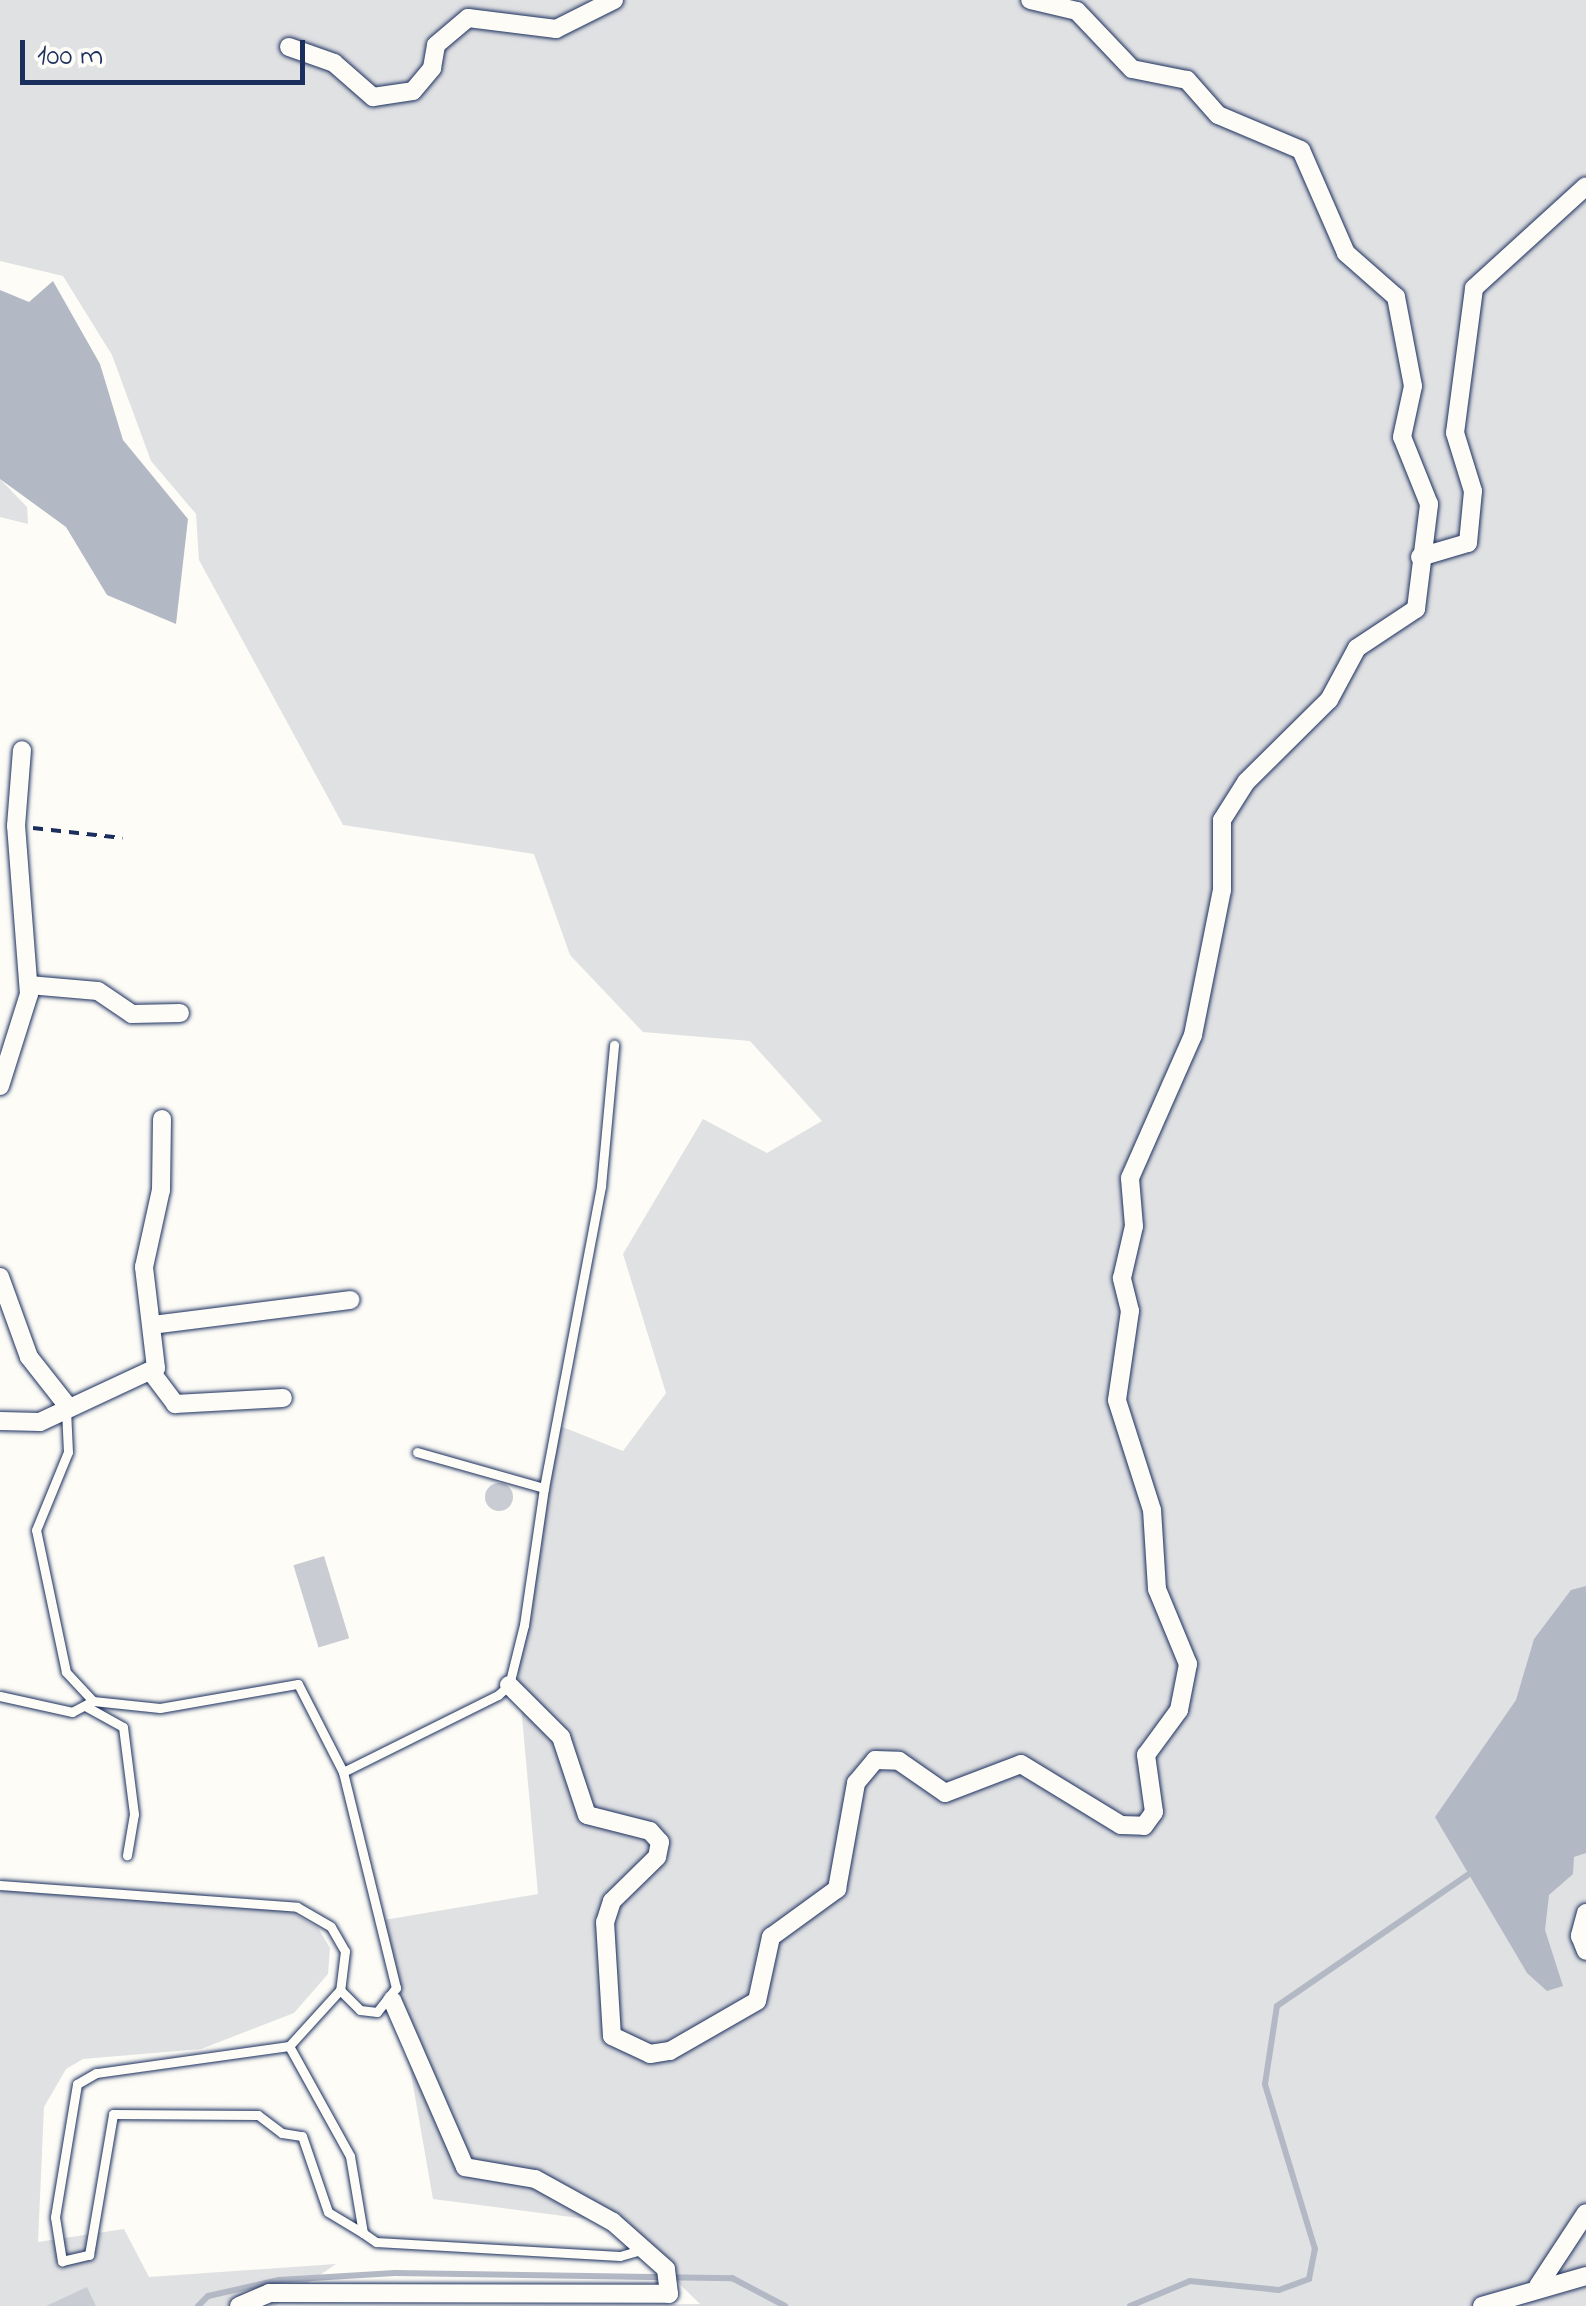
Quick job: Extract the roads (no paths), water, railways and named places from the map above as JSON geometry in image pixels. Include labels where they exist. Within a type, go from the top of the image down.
[{"type":"street","points":[[289,47],[334,63],[373,97],[413,91],[432,68],[436,45],[468,18],[556,29],[614,0]]},
{"type":"street","points":[[509,1685],[561,1737],[588,1814],[660,1842],[657,1858],[612,1901],[605,1922],[612,2036],[650,2054],[670,2052],[756,2000],[771,1937],[838,1889],[856,1783],[875,1760],[899,1761],[945,1793],[1021,1764],[1122,1825],[1150,1822],[1146,1755],[1179,1710],[1188,1664],[1157,1589],[1152,1510],[1117,1400],[1130,1311],[1122,1278],[1134,1226],[1130,1178],[1193,1036],[1222,890],[1222,820],[1246,782],[1329,700],[1357,648],[1416,610],[1429,504],[1402,437],[1414,386],[1396,297],[1346,253],[1301,150],[1218,115],[1187,80],[1132,69],[1077,12],[1030,0]]},
{"type":"street","points":[[1420,557],[1468,543],[1473,491],[1456,432],[1474,288],[1586,186]]},
{"type":"street","points":[[0,1086],[30,985],[16,826],[22,750]]},
{"type":"street","points":[[30,985],[98,991],[132,1014],[180,1013]]},
{"type":"street","points":[[162,1120],[161,1190],[144,1267],[152,1325],[152,1373],[174,1404],[283,1398]]},
{"type":"street","points":[[0,1277],[29,1357],[66,1404]]},
{"type":"street","points":[[152,1325],[350,1300]]},
{"type":"street","points":[[0,1420],[40,1422],[66,1404],[152,1373]]},
{"type":"street","points":[[1586,1913],[1586,1950]]},
{"type":"street","points":[[239,2306],[268,2293],[676,2300],[666,2269],[644,2249],[535,2179],[465,2167],[392,2000]]},
{"type":"street","points":[[1538,2286],[1586,2213]]},
{"type":"street","points":[[1482,2306],[1538,2286],[1586,2276]]},
{"type":"lane","points":[[342,1772],[509,1685],[601,1186],[614,1046]]},
{"type":"lane","points":[[66,1404],[68,1452],[36,1530],[66,1672],[90,1704],[124,1727],[134,1814],[128,1855]]},
{"type":"lane","points":[[417,1452],[544,1488]]},
{"type":"lane","points":[[0,1696],[53,1710],[90,1704],[160,1708],[298,1684],[342,1772],[396,1988],[392,2000],[364,2011],[340,1990]]},
{"type":"lane","points":[[0,1885],[297,1907],[340,1940],[340,1990],[289,2046],[83,2079],[68,2104],[58,2255],[89,2255],[108,2120],[116,2114],[258,2115],[282,2134],[302,2136],[328,2212],[376,2242],[620,2256],[644,2249]]},
{"type":"lane","points":[[289,2046],[350,2156],[363,2233]]},
{"type":"waterway","points":[[1130,2306],[1190,2281],[1279,2290],[1309,2279],[1315,2249],[1265,2084],[1277,2006],[1469,1874]]},
{"type":"waterway","points":[[198,2306],[208,2296],[279,2280],[395,2273],[732,2278],[785,2306]]}]
